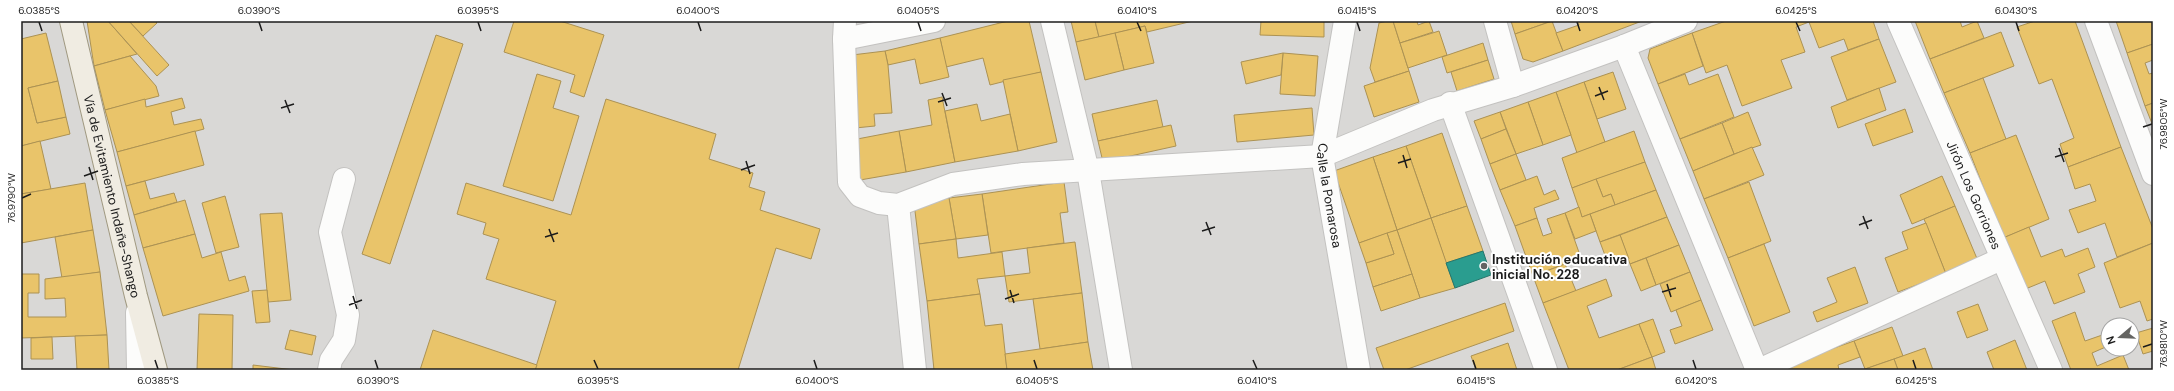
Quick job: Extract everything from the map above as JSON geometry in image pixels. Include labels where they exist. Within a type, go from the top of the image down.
[{"type":"main road","name":"Vía de Evitamiento Indañe-Shango","points":[[71,21],[136,296],[156,370]]},
{"type":"street","points":[[934,21],[844,30],[849,182],[860,196],[879,203],[898,205],[953,184],[1023,174],[1322,156],[1450,104],[1513,86],[1624,46],[1686,21]]},
{"type":"street","points":[[1052,21],[1088,171],[1121,370]]},
{"type":"street","name":"Calle la Pomarosa","points":[[1345,21],[1322,156],[1359,370]]},
{"type":"street","points":[[1496,21],[1513,86]]},
{"type":"street","name":"Jirón Los Gorriones","points":[[1898,21],[2050,370]]},
{"type":"street","points":[[2096,21],[2153,174]]},
{"type":"street","points":[[1624,46],[1758,370],[2001,259]]},
{"type":"street","points":[[1450,104],[1546,370]]},
{"type":"street","points":[[329,370],[330,360],[344,340],[348,315],[330,232],[344,180]]},
{"type":"street","points":[[898,205],[915,370]]},
{"type":"street","points":[[136,296],[138,370]]},
{"type":"shaded area","points":[[21,21],[2153,21],[2153,370],[21,370]]},
{"type":"building: Viviendas","points":[[87,21],[108,21],[137,54],[94,66]]},
{"type":"building: Viviendas","points":[[108,21],[129,21],[169,65],[157,76]]},
{"type":"building: Viviendas","points":[[129,21],[155,21],[157,23],[143,36]]},
{"type":"building: Viviendas","points":[[514,21],[560,21],[604,35],[584,97],[570,92],[575,75],[504,52]]},
{"type":"building: Viviendas","points":[[1008,21],[1029,21],[1041,72],[990,85],[983,58],[946,67],[940,38]]},
{"type":"building: Viviendas","points":[[1071,21],[1095,21],[1099,37],[1076,42]]},
{"type":"building: Viviendas","points":[[1095,21],[1193,21],[1147,32],[1145,26],[1099,37]]},
{"type":"building: Viviendas","points":[[1261,21],[1324,21],[1324,37],[1260,35]]},
{"type":"building: Viviendas","points":[[1393,21],[1409,71],[1375,82],[1370,68],[1379,23]]},
{"type":"building: Viviendas","points":[[1393,21],[1417,21],[1418,25],[1429,21],[1433,32],[1400,43]]},
{"type":"building: Viviendas","points":[[1511,21],[1552,21],[1515,34]]},
{"type":"building: Viviendas","points":[[1552,21],[1563,51],[1533,62],[1523,59],[1515,34]]},
{"type":"building: Viviendas","points":[[1577,21],[1642,21],[1563,51],[1556,33],[1579,25]]},
{"type":"building: Viviendas","points":[[1726,21],[1873,21],[1879,39],[1848,50],[1844,39],[1819,48],[1809,22],[1796,27],[1805,52],[1781,60],[1792,88],[1742,106],[1727,65],[1706,73],[1692,33]]},
{"type":"building: Viviendas","points":[[1915,21],[1960,21],[1962,27],[1977,21],[1984,38],[1930,59]]},
{"type":"building: Viviendas","points":[[2035,21],[2075,21],[2121,147],[2068,167],[2060,144],[2074,138],[2052,79],[2039,84],[2017,27]]},
{"type":"building: Viviendas","points":[[2116,21],[2153,21],[2153,44],[2127,53]]},
{"type":"building: Viviendas","points":[[1145,26],[1154,63],[1124,70],[1115,33]]},
{"type":"building: Viviendas","points":[[1439,31],[1447,55],[1408,68],[1400,43]]},
{"type":"building: Viviendas","points":[[2001,32],[2014,66],[1944,93],[1930,59]]},
{"type":"building: Viviendas","points":[[46,33],[58,81],[28,88],[37,123],[66,117],[70,134],[21,146],[21,39]]},
{"type":"building: Viviendas","points":[[1115,33],[1124,70],[1085,80],[1076,42]]},
{"type":"building: Viviendas","points":[[1692,33],[1703,66],[1658,84],[1648,58],[1650,49]]},
{"type":"building: Viviendas","points":[[436,35],[463,44],[390,264],[362,254]]},
{"type":"building: Viviendas","points":[[940,38],[949,77],[920,84],[915,59],[888,65],[885,51]]},
{"type":"building: Viviendas","points":[[1879,39],[1896,82],[1847,100],[1831,57]]},
{"type":"building: Viviendas","points":[[1483,43],[1488,60],[1447,73],[1442,57]]},
{"type":"building: Viviendas","points":[[2153,44],[2153,60],[2145,63],[2149,74],[2153,73],[2153,103],[2145,106],[2127,53]]},
{"type":"building: Viviendas","points":[[885,51],[888,65],[892,113],[874,114],[875,126],[855,128],[852,55]]},
{"type":"building: Viviendas","points":[[1283,53],[1318,56],[1315,96],[1280,94]]},
{"type":"building: Viviendas","points":[[1283,53],[1281,75],[1246,84],[1241,62]]},
{"type":"building: Viviendas","points":[[130,56],[156,86],[159,96],[105,110],[94,66]]},
{"type":"building: Viviendas","points":[[1488,60],[1494,79],[1457,91],[1451,72]]},
{"type":"building: Viviendas","points":[[1409,71],[1419,102],[1374,117],[1364,86]]},
{"type":"building: Viviendas","points":[[1041,72],[1057,142],[1018,151],[1003,80]]},
{"type":"building: Viviendas","points":[[1613,72],[1626,109],[1597,119],[1584,82]]},
{"type":"building: Viviendas","points":[[537,74],[561,81],[553,108],[579,116],[553,201],[503,186]]},
{"type":"building: Viviendas","points":[[1685,74],[1689,85],[1718,74],[1734,117],[1680,139],[1658,84]]},
{"type":"building: Viviendas","points":[[1983,78],[2006,139],[1970,153],[1944,93]]},
{"type":"building: Viviendas","points":[[58,81],[66,117],[37,123],[28,88]]},
{"type":"building: Viviendas","points":[[1584,82],[1605,142],[1577,153],[1556,92]]},
{"type":"building: Viviendas","points":[[1879,88],[1886,110],[1838,128],[1831,107]]},
{"type":"building: Viviendas","points":[[1556,92],[1571,135],[1543,145],[1528,102]]},
{"type":"building: Viviendas","points":[[942,97],[955,162],[906,172],[899,131],[932,125],[928,100]]},
{"type":"building: Viviendas","points":[[182,98],[185,108],[171,112],[174,125],[201,119],[204,129],[117,152],[105,110],[145,99],[146,107]]},
{"type":"building: Viviendas","points":[[606,99],[716,134],[709,159],[753,173],[749,187],[765,192],[760,210],[820,229],[811,259],[776,248],[738,370],[535,370],[556,301],[486,279],[499,239],[483,234],[486,223],[457,214],[466,183],[571,215]]},
{"type":"building: Viviendas","points":[[1157,100],[1163,127],[1098,141],[1092,114]]},
{"type":"building: Viviendas","points":[[1528,102],[1543,145],[1516,154],[1500,112]]},
{"type":"building: Viviendas","points":[[2153,103],[2153,126],[2145,106]]},
{"type":"building: Viviendas","points":[[977,104],[981,121],[1010,114],[1018,151],[955,162],[945,111]]},
{"type":"building: Viviendas","points":[[1312,108],[1314,135],[1237,142],[1234,115]]},
{"type":"building: Viviendas","points":[[1905,109],[1913,132],[1873,146],[1865,124]]},
{"type":"building: Viviendas","points":[[1500,112],[1506,129],[1481,139],[1474,121]]},
{"type":"building: Viviendas","points":[[1748,112],[1761,145],[1734,154],[1722,123]]},
{"type":"building: Viviendas","points":[[1722,123],[1734,154],[1693,171],[1680,139]]},
{"type":"building: Viviendas","points":[[1171,125],[1176,146],[1103,162],[1098,141]]},
{"type":"building: Viviendas","points":[[1506,129],[1516,154],[1490,164],[1481,139]]},
{"type":"building: Viviendas","points":[[195,131],[204,165],[126,186],[117,152]]},
{"type":"building: Viviendas","points":[[899,131],[906,172],[860,180],[852,140]]},
{"type":"building: Viviendas","points":[[1634,131],[1645,162],[1572,188],[1562,158]]},
{"type":"building: Viviendas","points":[[1442,133],[1467,206],[1431,218],[1406,146]]},
{"type":"building: Viviendas","points":[[2016,135],[2049,219],[2003,238],[1970,153]]},
{"type":"building: Viviendas","points":[[40,141],[51,189],[21,194],[21,146]]},
{"type":"building: Viviendas","points":[[1406,146],[1431,218],[1397,230],[1373,157]]},
{"type":"building: Viviendas","points":[[1752,147],[1764,175],[1704,199],[1693,171]]},
{"type":"building: Viviendas","points":[[2121,147],[2153,229],[2153,243],[2117,257],[2105,223],[2078,233],[2069,210],[2096,201],[2090,184],[2075,189],[2068,167]]},
{"type":"building: Viviendas","points":[[1516,154],[1526,180],[1500,190],[1490,164]]},
{"type":"building: Viviendas","points":[[1373,157],[1397,230],[1359,243],[1334,171]]},
{"type":"building: Viviendas","points":[[1645,162],[1656,190],[1615,205],[1611,194],[1603,197],[1596,179]]},
{"type":"building: Viviendas","points":[[1537,176],[1544,195],[1555,190],[1559,199],[1534,208],[1537,218],[1515,226],[1500,190]]},
{"type":"building: Viviendas","points":[[1942,176],[1955,206],[1912,224],[1900,195]]},
{"type":"building: Viviendas","points":[[1596,179],[1603,197],[1611,194],[1615,205],[1582,217],[1572,188]]},
{"type":"building: Viviendas","points":[[145,181],[150,199],[174,193],[177,202],[134,215],[126,186]]},
{"type":"building: Viviendas","points":[[1064,182],[1068,212],[1060,213],[1064,243],[991,253],[982,194]]},
{"type":"building: Viviendas","points":[[1749,182],[1771,241],[1728,258],[1704,199]]},
{"type":"building: Viviendas","points":[[85,183],[93,230],[21,243],[21,194]]},
{"type":"building: Viviendas","points":[[1656,190],[1667,217],[1600,242],[1590,214]]},
{"type":"building: Viviendas","points":[[982,194],[988,235],[956,239],[949,198]]},
{"type":"building: Viviendas","points":[[225,196],[239,247],[216,253],[202,203]]},
{"type":"building: Viviendas","points":[[949,198],[956,239],[919,244],[914,203]]},
{"type":"building: Viviendas","points":[[185,200],[195,234],[143,248],[134,215]]},
{"type":"building: Viviendas","points":[[1467,206],[1483,251],[1446,263],[1431,218]]},
{"type":"building: Viviendas","points":[[1955,206],[1978,261],[1946,274],[1924,219]]},
{"type":"building: Viviendas","points":[[1579,207],[1582,217],[1590,214],[1596,231],[1575,239],[1565,213]]},
{"type":"building: Viviendas","points":[[282,213],[291,300],[268,302],[260,214]]},
{"type":"building: Viviendas","points":[[1565,213],[1581,258],[1533,276],[1515,226],[1537,218],[1543,236],[1552,233],[1547,219]]},
{"type":"building: Viviendas","points":[[1667,217],[1679,245],[1630,264],[1620,235]]},
{"type":"building: Viviendas","points":[[1431,218],[1455,288],[1420,298],[1397,230]]},
{"type":"building: Viviendas","points":[[1926,223],[1946,274],[1898,292],[1885,258],[1908,249],[1902,232]]},
{"type":"building: Viviendas","points":[[2029,227],[2041,257],[2062,249],[2065,257],[2088,248],[2095,267],[2078,274],[2085,292],[2054,304],[2045,281],[2023,290],[2003,238]]},
{"type":"building: Viviendas","points":[[93,230],[100,272],[62,278],[55,237]]},
{"type":"building: Viviendas","points":[[1397,230],[1412,274],[1373,287],[1366,263],[1394,254],[1387,233]]},
{"type":"building: Viviendas","points":[[1387,233],[1394,254],[1366,263],[1359,243]]},
{"type":"building: Viviendas","points":[[195,234],[202,258],[221,252],[229,281],[245,276],[249,291],[163,316],[143,248]]},
{"type":"building: Viviendas","points":[[1620,235],[1629,259],[1609,266],[1600,242]]},
{"type":"building: Viviendas","points":[[956,239],[958,258],[1002,252],[1005,276],[977,279],[980,294],[927,301],[919,244]]},
{"type":"building: Viviendas","points":[[1075,242],[1082,293],[1009,302],[1005,276],[1030,273],[1027,248]]},
{"type":"building: Viviendas","points":[[2153,243],[2153,319],[2147,321],[2140,301],[2120,308],[2104,263]]},
{"type":"building: Viviendas","points":[[1764,244],[1790,312],[1754,326],[1728,258]]},
{"type":"building: Viviendas","points":[[1679,245],[1690,272],[1656,285],[1646,258]]},
{"type":"building: Viviendas","points":[[1646,258],[1656,285],[1641,291],[1630,264]]},
{"type":"building: Viviendas","points":[[1565,264],[1576,291],[1543,303],[1533,276]]},
{"type":"building: Viviendas","points":[[1855,267],[1868,303],[1817,322],[1813,312],[1837,302],[1827,278]]},
{"type":"building: Viviendas","points":[[100,272],[107,335],[21,338],[21,274],[39,274],[39,293],[28,293],[28,317],[66,317],[65,298],[45,299],[45,279]]},
{"type":"building: Viviendas","points":[[1690,272],[1701,300],[1671,312],[1660,284]]},
{"type":"building: Viviendas","points":[[1412,274],[1420,298],[1381,311],[1373,287]]},
{"type":"building: Viviendas","points":[[1606,279],[1612,296],[1587,306],[1599,338],[1639,324],[1652,357],[1617,370],[1569,370],[1543,303]]},
{"type":"building: Viviendas","points":[[267,290],[270,322],[256,323],[252,291]]},
{"type":"building: Viviendas","points":[[1082,293],[1088,342],[1040,349],[1033,299]]},
{"type":"building: Viviendas","points":[[980,294],[985,326],[1002,324],[1007,370],[934,370],[927,301]]},
{"type":"building: Viviendas","points":[[1701,300],[1713,330],[1675,344],[1670,330],[1682,326],[1676,310]]},
{"type":"building: Viviendas","points":[[1505,303],[1514,331],[1405,370],[1384,370],[1376,348]]},
{"type":"building: Viviendas","points":[[1978,304],[1988,330],[1967,338],[1957,312]]},
{"type":"building: Viviendas","points":[[2075,312],[2085,341],[2100,336],[2100,350],[2092,353],[2097,366],[2118,357],[2124,357],[2129,370],[2071,370],[2052,321]]},
{"type":"building: Viviendas","points":[[199,314],[233,315],[232,370],[197,370]]},
{"type":"building: Viviendas","points":[[1653,319],[1665,352],[1652,357],[1639,324]]},
{"type":"building: Viviendas","points":[[1892,327],[1903,356],[1865,369],[1854,341]]},
{"type":"building: Viviendas","points":[[2153,328],[2153,351],[2143,354],[2140,345],[2140,332]]},
{"type":"building: Viviendas","points":[[290,330],[316,336],[312,355],[285,349]]},
{"type":"building: Viviendas","points":[[433,330],[537,365],[535,370],[420,370]]},
{"type":"building: Viviendas","points":[[107,335],[109,370],[77,370],[75,336]]},
{"type":"building: Viviendas","points":[[52,337],[53,359],[31,359],[31,338]]},
{"type":"building: Viviendas","points":[[2015,340],[2027,370],[1994,370],[1987,352]]},
{"type":"building: Viviendas","points":[[1854,341],[1860,357],[1838,365],[1839,370],[1778,370],[1778,368]]},
{"type":"building: Viviendas","points":[[1088,342],[1093,370],[1007,370],[1005,354]]},
{"type":"building: Viviendas","points":[[1508,343],[1517,370],[1476,370],[1471,356]]},
{"type":"building: Viviendas","points":[[1925,348],[1933,370],[1898,370],[1894,359]]},
{"type":"building: Viviendas","points":[[1652,357],[1656,370],[1617,370]]},
{"type":"building: Viviendas","points":[[1894,359],[1898,370],[1863,370],[1865,369]]},
{"type":"building: Viviendas","points":[[253,365],[294,370],[253,370]]},
{"type":"building: Escuelas","points":[[1483,251],[1491,275],[1455,288],[1446,263]]},
{"type":"place","name":"Institución educativa inicial No. 228","points":[[1484,266]]}]
